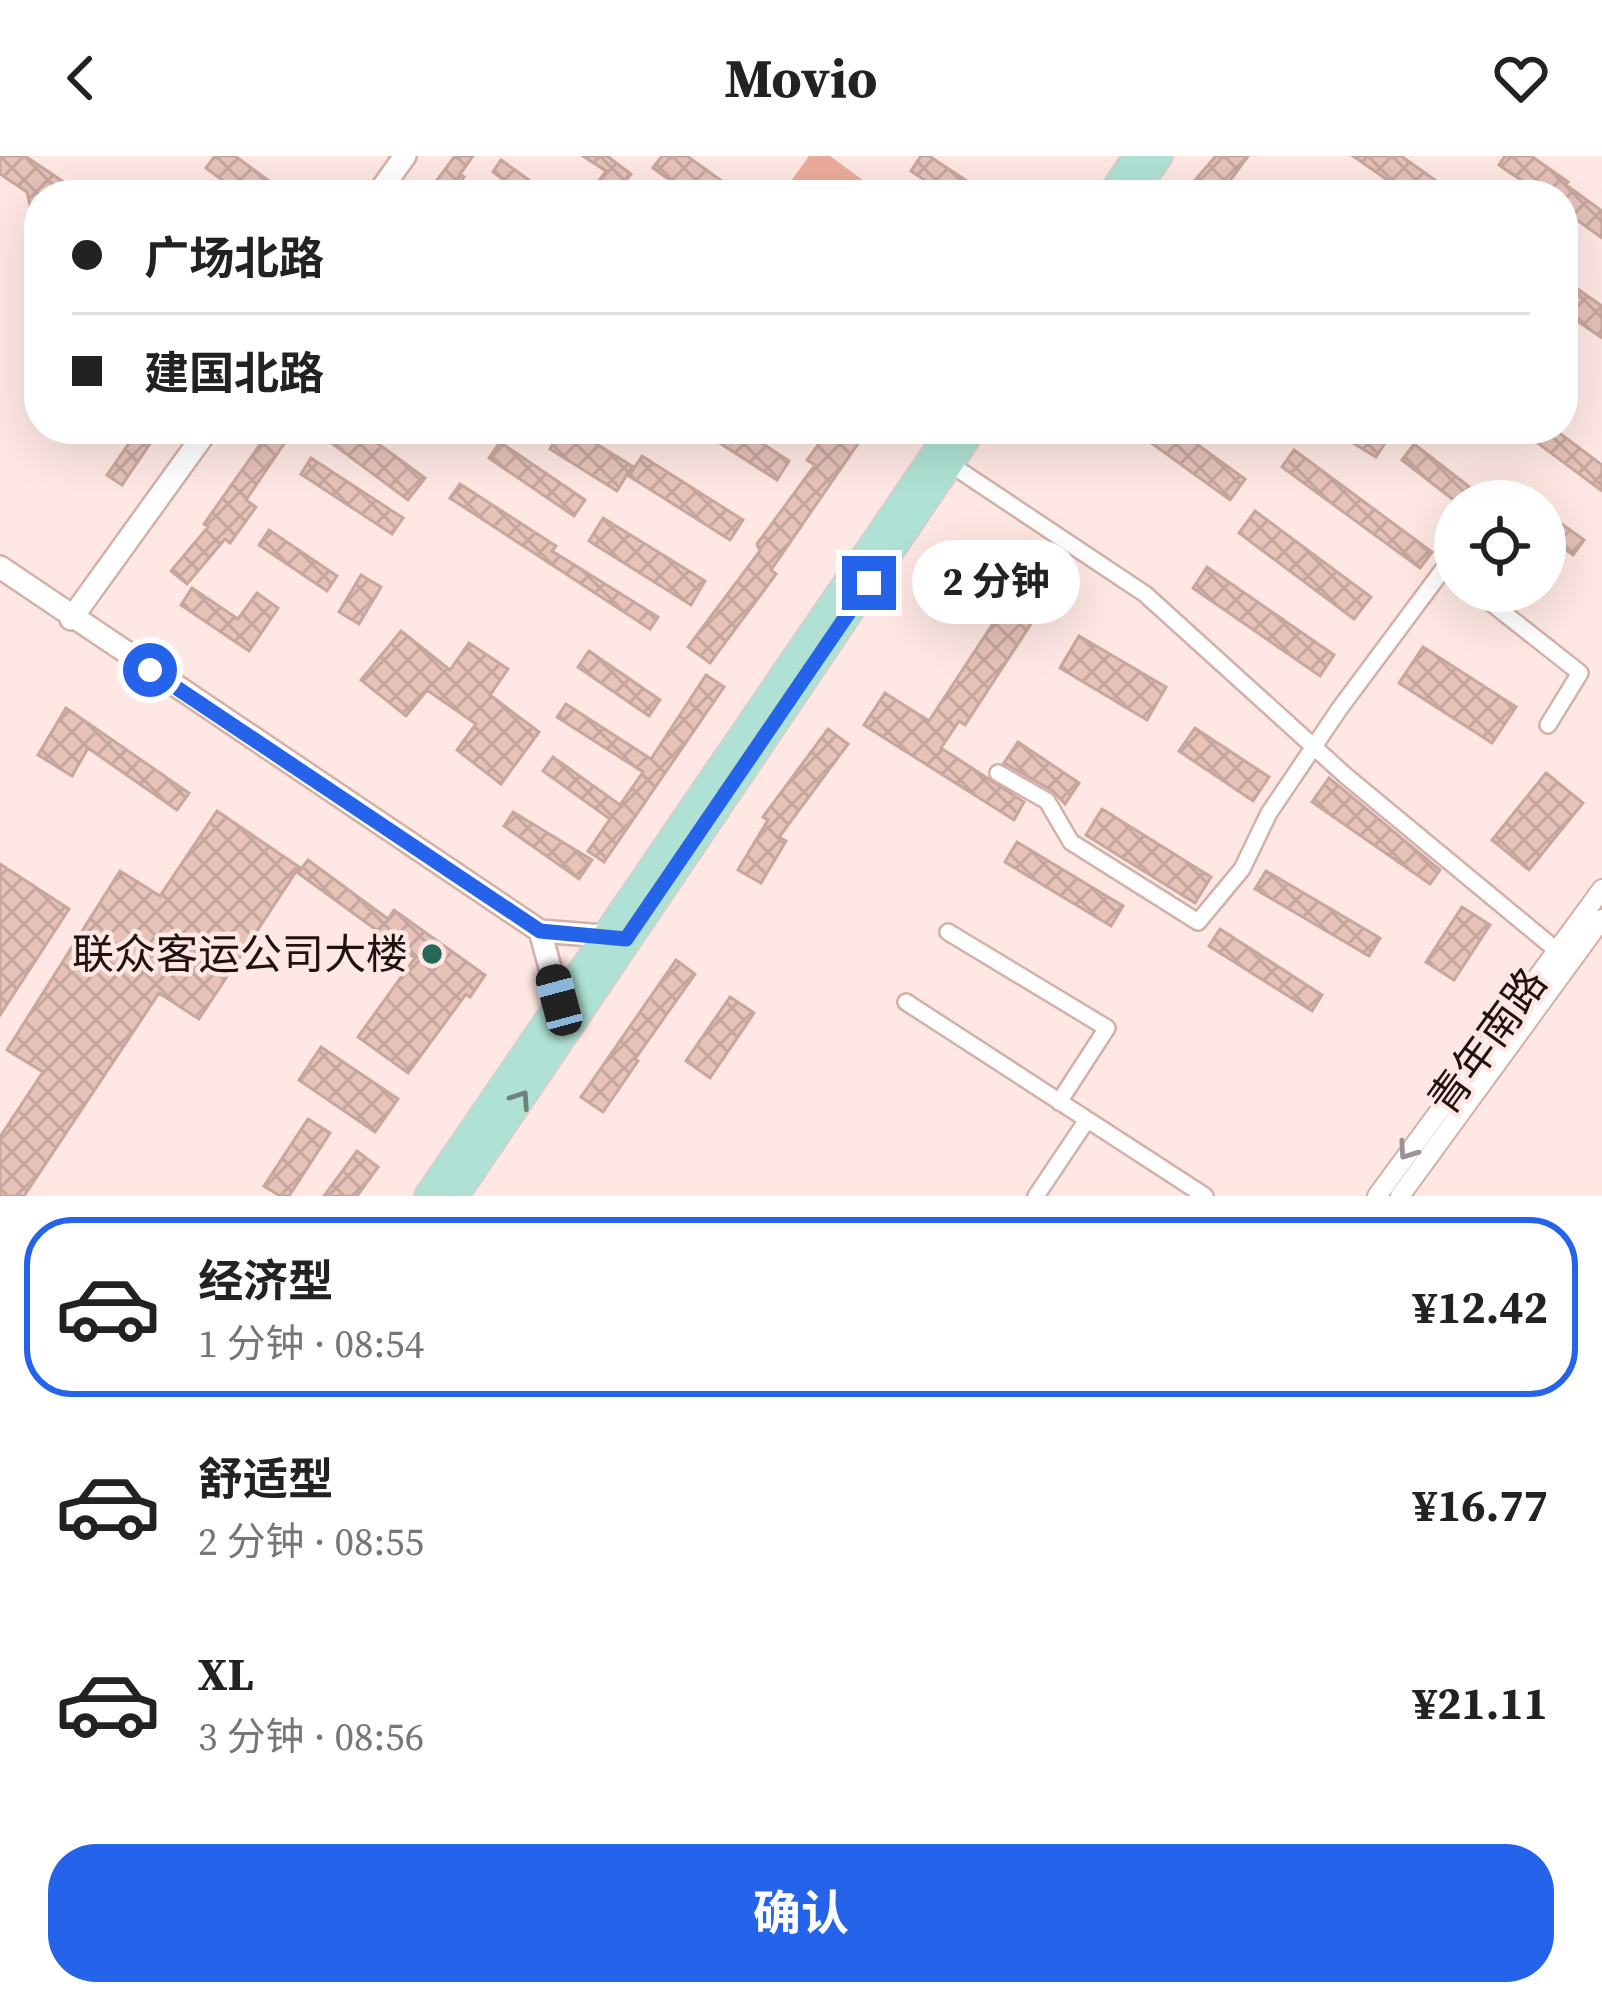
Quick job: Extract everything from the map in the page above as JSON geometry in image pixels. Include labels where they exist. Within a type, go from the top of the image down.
[{"type":"main road","points":[[71,619],[197,444]]},
{"type":"main road","points":[[456,1196],[568,1029],[617,937],[941,444]]},
{"type":"main road","points":[[427,1196],[559,1000],[617,937],[964,444]]},
{"type":"main road","points":[[0,567],[540,931],[617,937]]},
{"type":"main road","points":[[540,931],[568,1029]]},
{"type":"street","points":[[950,464],[1144,594],[1314,746],[1555,949]]},
{"type":"street","points":[[998,772],[1047,801],[1071,842],[1198,922],[1242,868],[1269,813],[1434,582]]},
{"type":"street","points":[[1503,612],[1580,673],[1548,725]]},
{"type":"street","name":"青年南路","points":[[1377,1196],[1602,889]]},
{"type":"street","points":[[1400,1196],[1602,919]]},
{"type":"street","points":[[948,932],[1107,1028],[1059,1102]]},
{"type":"street","points":[[906,1002],[1205,1196]]},
{"type":"street","points":[[1036,1196],[1087,1120]]},
{"type":"shaded area","points":[[809,156],[830,156],[863,180],[792,180]]},
{"type":"building","points":[[0,156],[25,156],[61,180],[24,180],[24,190],[0,174]]},
{"type":"building","points":[[215,156],[235,156],[268,180],[222,180],[206,168]]},
{"type":"building","points":[[455,156],[473,156],[460,174],[462,180],[437,180]]},
{"type":"building","points":[[583,156],[607,156],[631,174],[626,180],[600,180],[606,171]]},
{"type":"building","points":[[662,156],[687,156],[720,180],[669,180],[653,168]]},
{"type":"building","points":[[921,156],[929,156],[965,180],[924,180],[911,171]]},
{"type":"building","points":[[1216,156],[1248,156],[1230,180],[1195,180]]},
{"type":"building","points":[[1353,156],[1401,156],[1435,180],[1387,180]]},
{"type":"building","points":[[1505,156],[1531,156],[1565,180],[1521,180],[1499,165]]},
{"type":"building","points":[[501,160],[529,180],[504,180],[493,172]]},
{"type":"building","points":[[1578,194],[1602,211],[1602,238],[1578,221]]},
{"type":"building","points":[[1578,289],[1602,306],[1602,338],[1578,321]]},
{"type":"building","points":[[129,444],[150,444],[122,485],[107,475]]},
{"type":"building","points":[[260,444],[284,444],[246,500],[256,507],[230,543],[225,539],[187,584],[171,571],[208,527],[204,524]]},
{"type":"building","points":[[333,444],[379,444],[425,478],[408,500]]},
{"type":"building","points":[[503,444],[585,500],[574,516],[489,458]]},
{"type":"building","points":[[553,444],[596,444],[632,466],[617,491],[550,449]]},
{"type":"building","points":[[721,444],[763,444],[789,461],[777,480]]},
{"type":"building","points":[[819,444],[858,444],[771,570],[776,574],[710,663],[688,647],[760,551],[757,544],[815,465],[807,460]]},
{"type":"building","points":[[1153,444],[1197,444],[1245,479],[1230,500]]},
{"type":"building","points":[[1355,444],[1384,444],[1376,457]]},
{"type":"building","points":[[1414,444],[1460,480],[1434,480],[1434,485],[1402,460]]},
{"type":"building","points":[[1539,444],[1574,444],[1602,465],[1602,491]]},
{"type":"building","points":[[1294,450],[1432,552],[1420,568],[1282,467]]},
{"type":"building","points":[[642,456],[743,520],[730,540],[629,476]]},
{"type":"building","points":[[311,458],[403,518],[392,534],[301,474]]},
{"type":"building","points":[[460,484],[556,546],[552,551],[658,617],[650,629],[450,498]]},
{"type":"building","points":[[1255,511],[1371,597],[1354,619],[1239,533]]},
{"type":"building","points":[[603,518],[705,581],[691,605],[589,541]]},
{"type":"building","points":[[1566,527],[1584,540],[1573,555],[1566,550]]},
{"type":"building","points":[[269,530],[337,576],[327,591],[259,545]]},
{"type":"building","points":[[1207,567],[1334,655],[1320,676],[1193,588]]},
{"type":"building","points":[[361,575],[381,587],[359,624],[339,612]]},
{"type":"building","points":[[192,588],[238,619],[257,593],[278,608],[249,651],[181,605]]},
{"type":"building","points":[[1015,590],[1042,607],[965,725],[959,721],[941,748],[1024,802],[1014,820],[864,725],[885,693],[929,721]]},
{"type":"building","points":[[401,631],[450,670],[469,643],[508,669],[490,695],[539,732],[501,784],[457,750],[476,724],[427,690],[406,716],[361,680]]},
{"type":"building","points":[[1079,636],[1166,687],[1147,720],[1060,668]]},
{"type":"building","points":[[1423,647],[1516,707],[1492,743],[1399,683]]},
{"type":"building","points":[[589,651],[660,700],[649,716],[578,667]]},
{"type":"building","points":[[706,675],[724,687],[604,862],[588,851],[610,819],[543,771],[553,757],[620,805],[643,772],[557,717],[566,704],[651,759]]},
{"type":"building","points":[[66,708],[189,793],[177,810],[88,748],[72,776],[38,755]]},
{"type":"building","points":[[1195,728],[1269,777],[1253,801],[1179,751]]},
{"type":"building","points":[[828,729],[848,744],[779,837],[786,841],[761,883],[738,870],[768,820],[763,817]]},
{"type":"building","points":[[1018,742],[1079,783],[1065,804],[1053,791],[1004,763]]},
{"type":"building","points":[[1546,773],[1583,803],[1529,870],[1492,840]]},
{"type":"building","points":[[1329,778],[1440,870],[1430,884],[1312,802]]},
{"type":"building","points":[[1102,809],[1211,877],[1195,903],[1086,835]]},
{"type":"building","points":[[217,811],[299,867],[199,1019],[159,993],[24,1196],[0,1196],[0,1137],[43,1072],[7,1050],[120,871],[160,896]]},
{"type":"building","points":[[513,812],[592,860],[579,879],[504,826]]},
{"type":"building","points":[[1017,842],[1123,906],[1111,926],[1005,862]]},
{"type":"building","points":[[308,860],[388,919],[394,910],[485,975],[408,1073],[358,1037],[415,958],[298,873]]},
{"type":"building","points":[[0,864],[69,909],[0,1015]]},
{"type":"building","points":[[1266,871],[1380,938],[1369,956],[1255,889]]},
{"type":"building","points":[[1462,907],[1490,925],[1454,980],[1426,962]]},
{"type":"building","points":[[1220,929],[1322,995],[1312,1011],[1209,946]]},
{"type":"building","points":[[676,960],[695,974],[603,1112],[581,1097]]},
{"type":"building","points":[[730,997],[754,1013],[710,1078],[686,1061]]},
{"type":"building","points":[[321,1047],[398,1099],[375,1132],[299,1080]]},
{"type":"building","points":[[308,1119],[330,1133],[289,1196],[280,1196],[264,1186]]},
{"type":"building","points":[[357,1151],[378,1167],[357,1196],[324,1196]]},
{"type":"place","name":"联众客运公司大楼","points":[[432,954]]},
{"type":"route","points":[[150,670],[540,931],[626,939],[869,583]]}]
